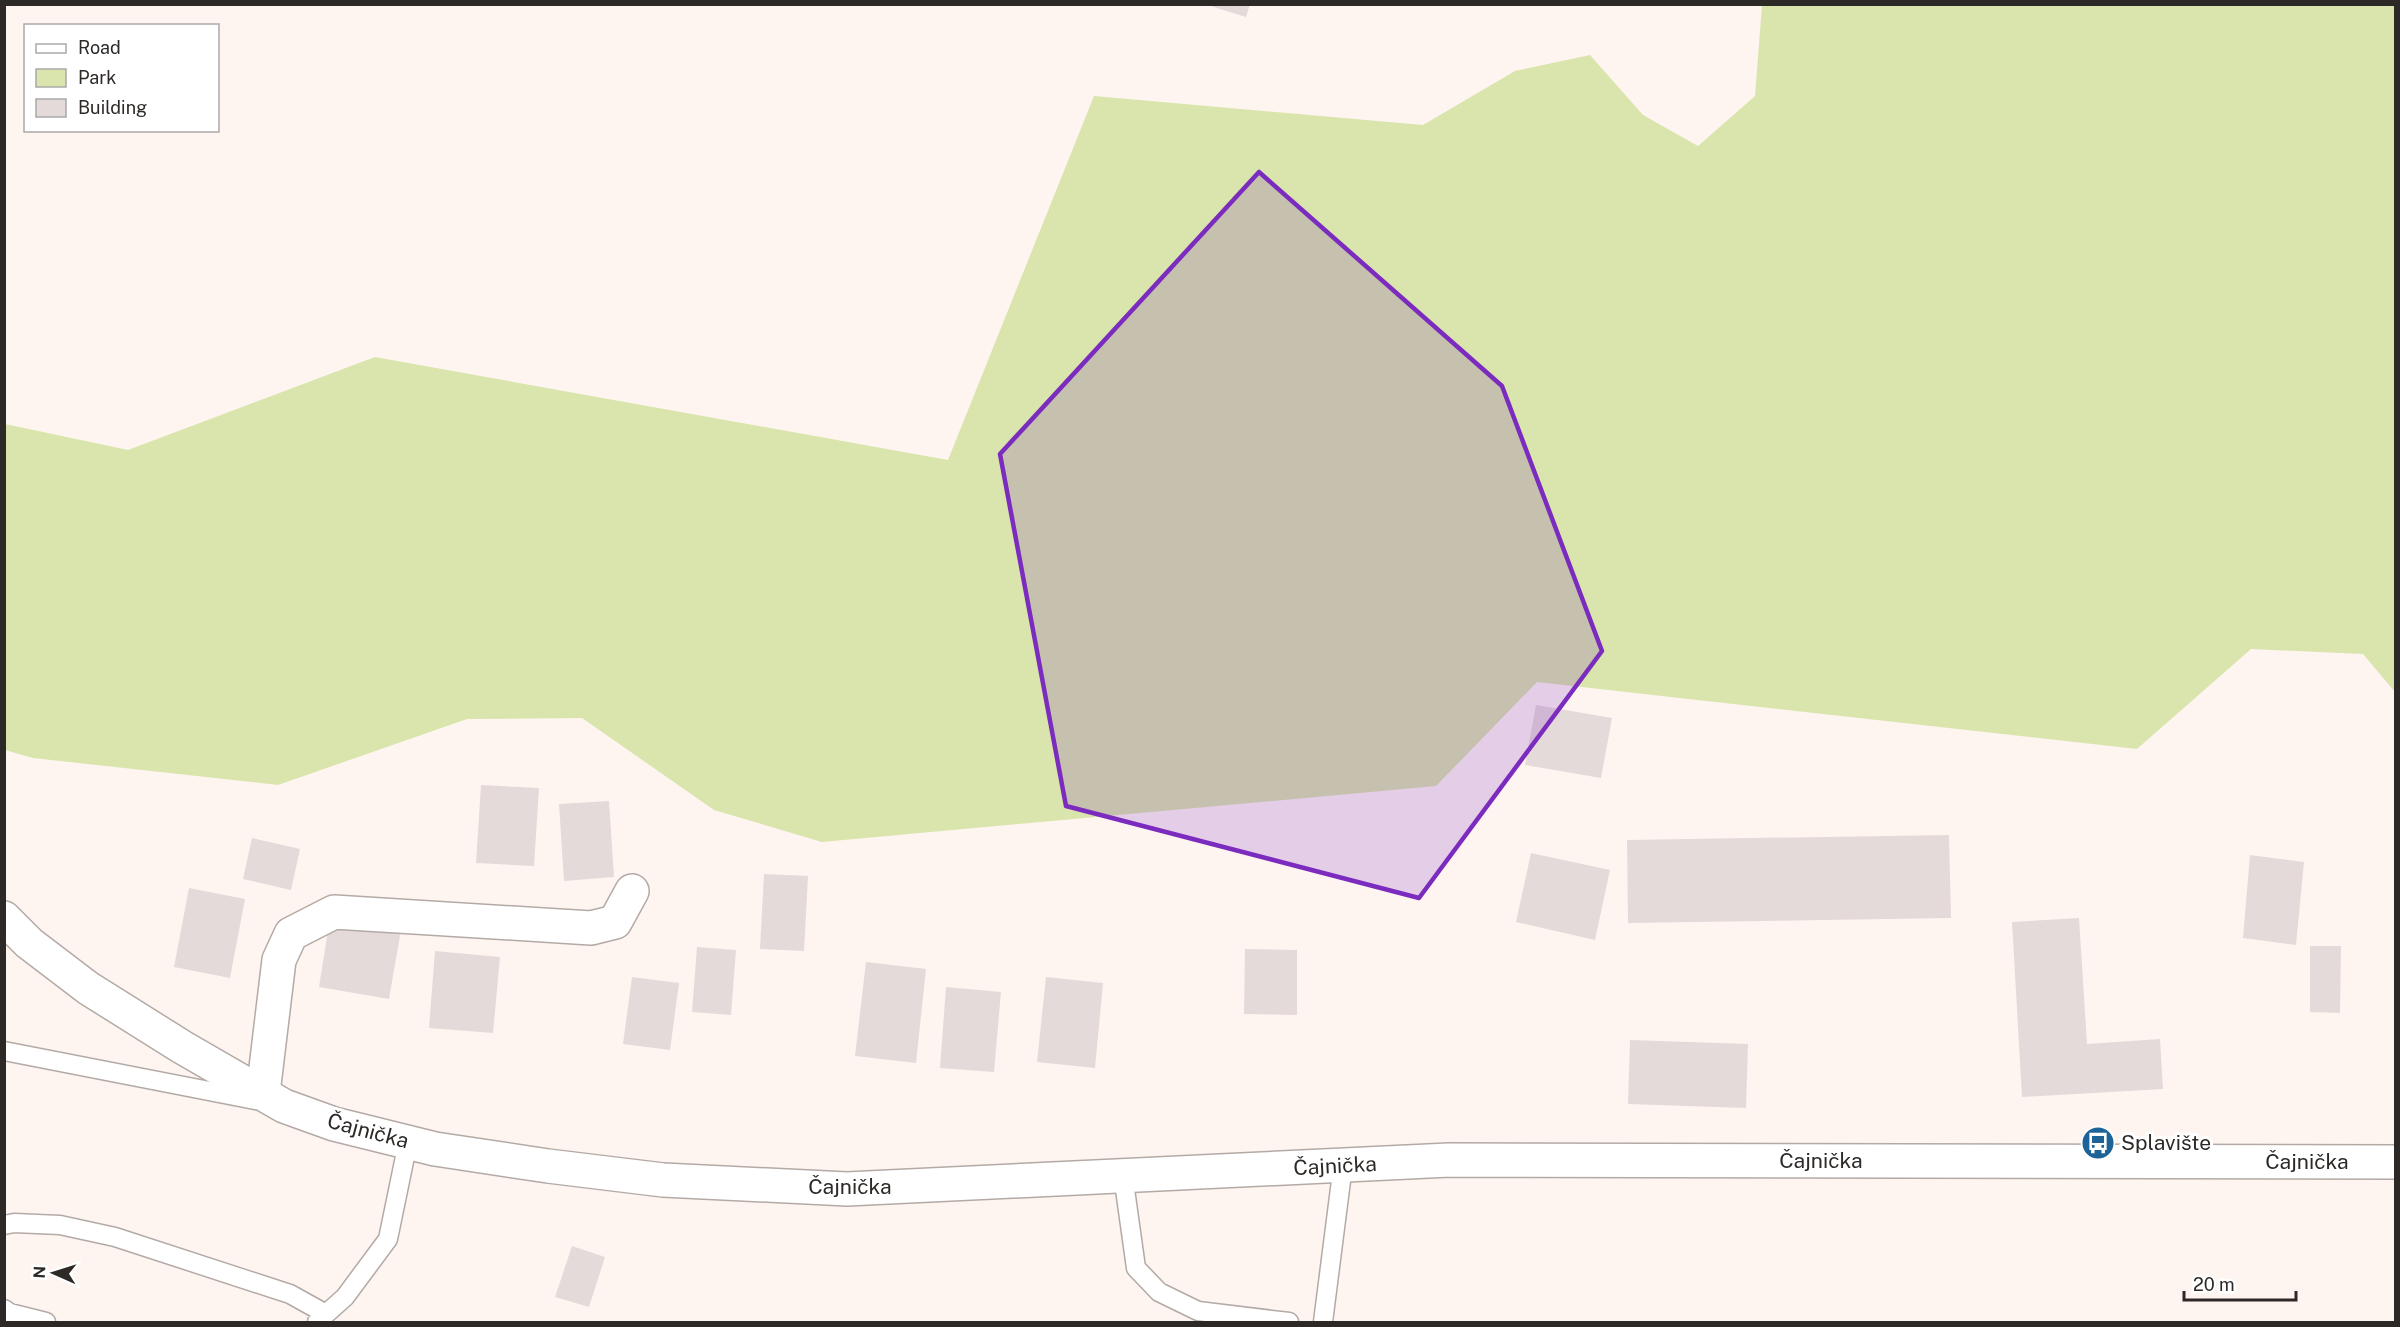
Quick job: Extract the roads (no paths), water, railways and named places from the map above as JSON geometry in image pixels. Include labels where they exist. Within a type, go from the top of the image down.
[{"type":"main road","points":[[273,1099],[279,960],[291,934],[334,912],[591,928],[615,922],[632,891]]},
{"type":"main road","name":"Čajnička","points":[[4,918],[29,944],[88,988],[182,1047],[273,1099],[334,1124],[435,1149],[663,1180],[847,1189],[1449,1160],[2396,1162]]},
{"type":"lane","name":"Čajnička","points":[[4,1051],[273,1099]]},
{"type":"lane","points":[[4,1225],[14,1222],[60,1225],[115,1237],[290,1294],[321,1318],[345,1297],[388,1239],[408,1142]]},
{"type":"lane","points":[[1323,1323],[1343,1165]]},
{"type":"lane","points":[[1123,1175],[1136,1268],[1159,1292],[1198,1311],[1289,1323]]},
{"type":"lane","points":[[4,1309],[10,1313],[46,1323]]},
{"type":"place","name":"Splavište","points":[[2098,1143]]}]
